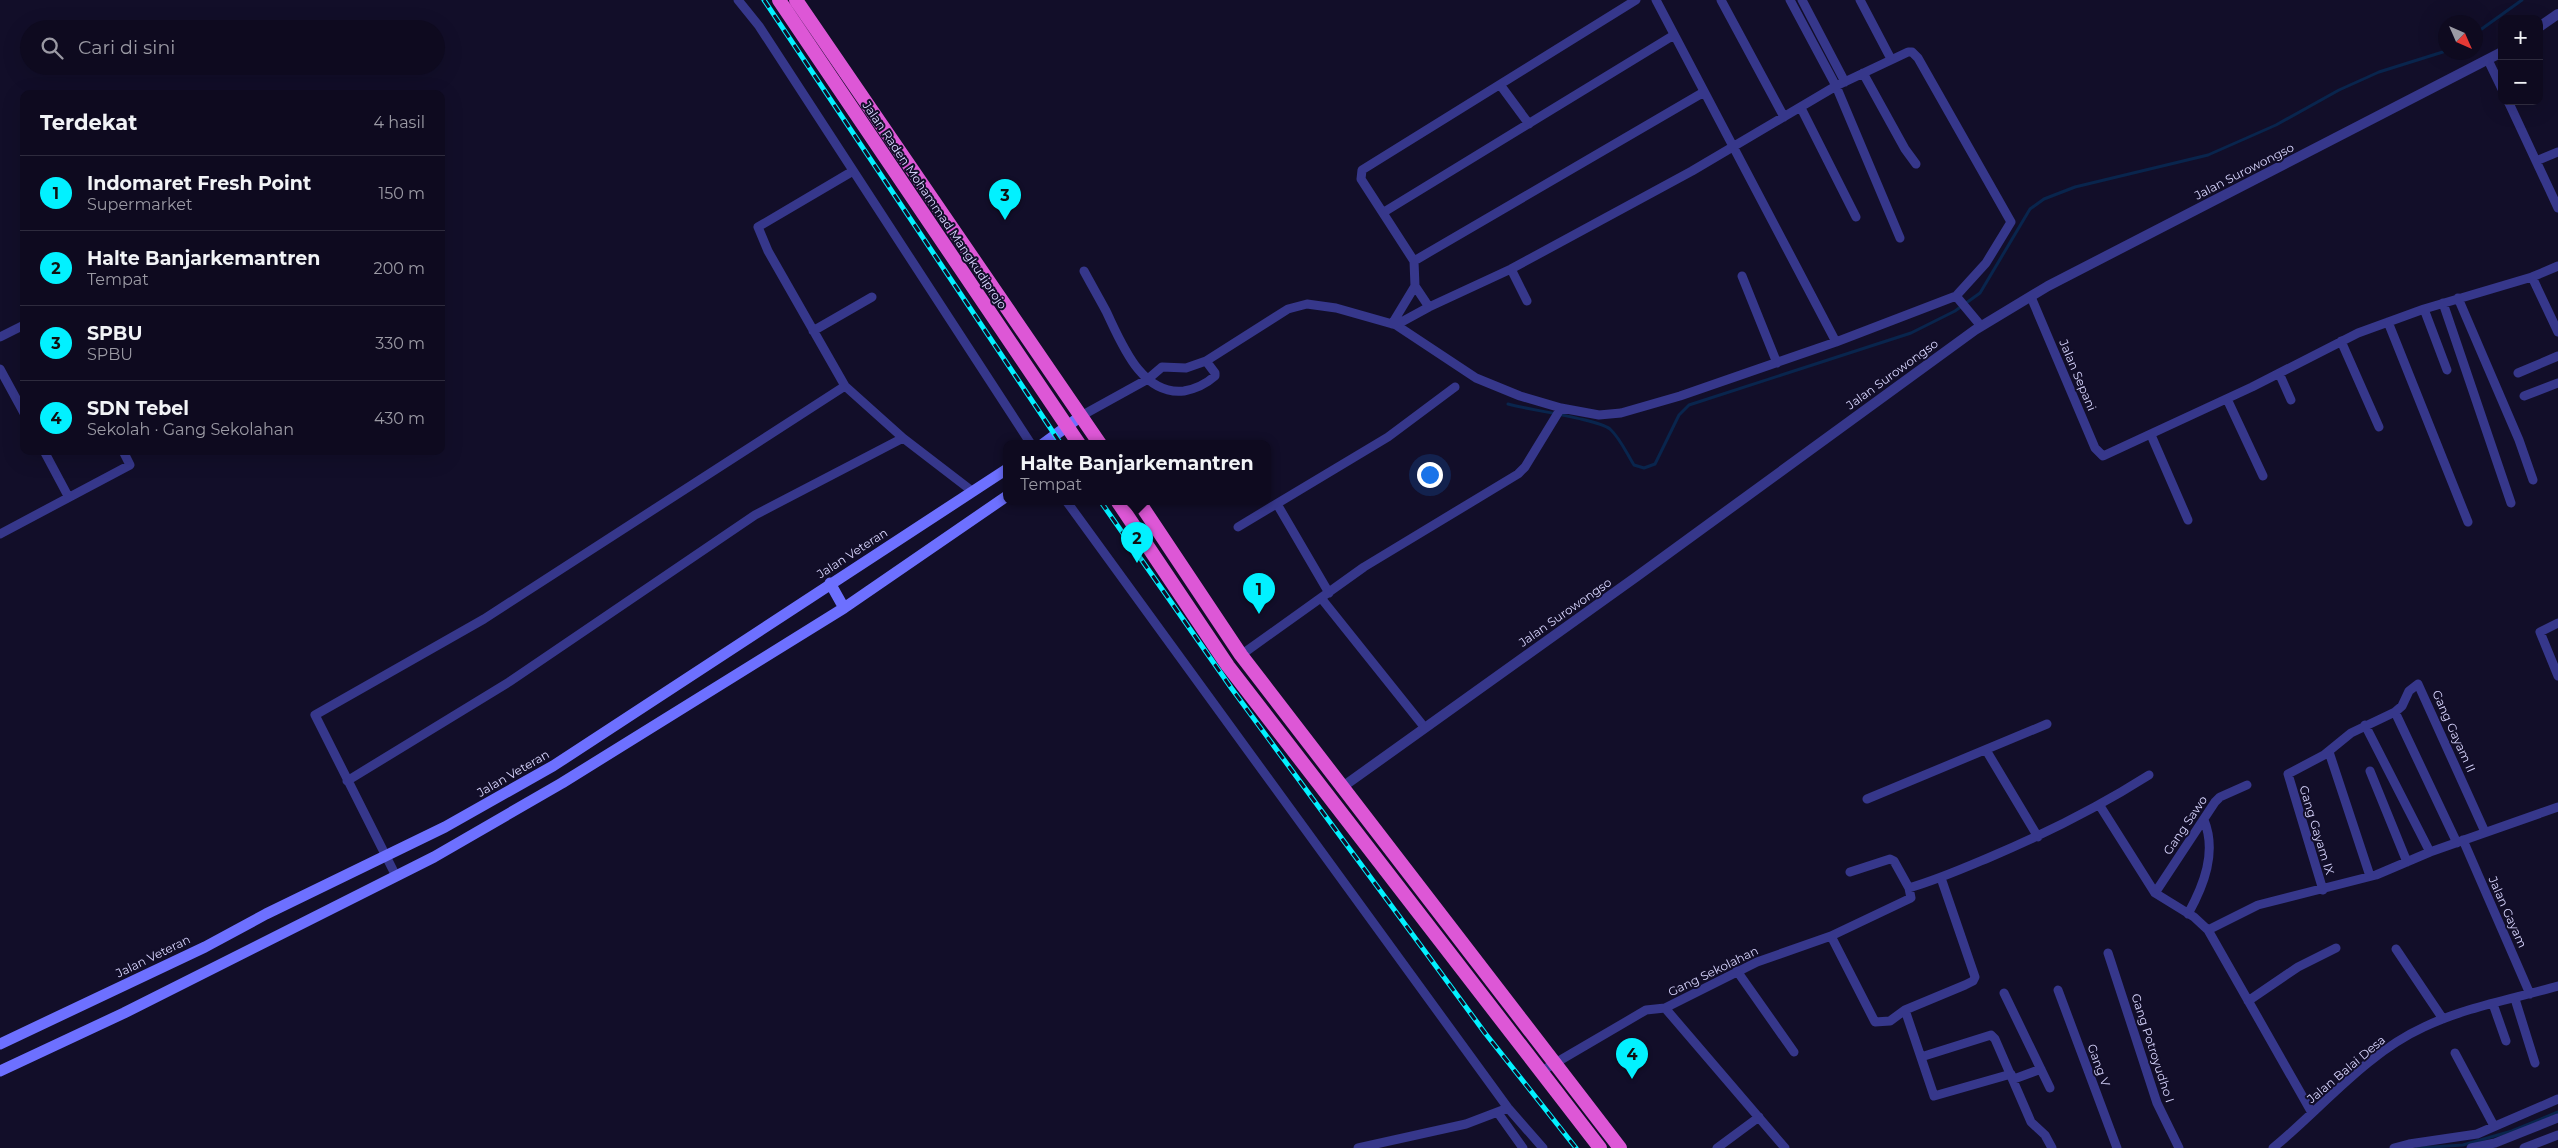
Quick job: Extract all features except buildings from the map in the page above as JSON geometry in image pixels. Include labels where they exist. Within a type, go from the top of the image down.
[{"type":"highway","name":"Jalan Raden Mohammad Mangkudiprojo","points":[[779,0],[1077,440]]},
{"type":"highway","name":"Jalan Raden Mohammad Mangkudiprojo","points":[[796,0],[1024,336],[1097,440]]},
{"type":"highway","points":[[1120,505],[1228,666],[1600,1148]]},
{"type":"highway","points":[[1140,505],[1241,655],[1341,788],[1620,1148]]},
{"type":"main road","points":[[1048,440],[1081,416]]},
{"type":"main road","name":"Jalan Veteran","points":[[0,1044],[204,947],[444,828],[553,766],[1003,472]]},
{"type":"main road","points":[[0,1071],[124,1013],[396,876],[570,778],[844,608],[1003,499]]},
{"type":"main road","points":[[830,583],[844,608]]},
{"type":"street","points":[[738,0],[759,26],[1028,440]]},
{"type":"street","points":[[1394,325],[1414,286],[1414,261],[1384,212],[1361,180],[1362,170],[1501,86],[1636,0]]},
{"type":"street","points":[[1656,0],[1836,342]]},
{"type":"street","points":[[1721,0],[1784,117]]},
{"type":"street","points":[[1790,0],[1841,84]]},
{"type":"street","points":[[1802,0],[1841,84],[1900,238]]},
{"type":"street","points":[[1860,0],[1891,59]]},
{"type":"street","points":[[2543,25],[2558,14]]},
{"type":"street","points":[[1384,212],[1674,35]]},
{"type":"street","points":[[1081,416],[1154,380],[1162,367],[1186,368],[1207,363],[1288,309],[1307,304],[1336,308],[1394,325],[1476,378],[1520,396],[1560,409],[1599,415],[1621,413],[1680,396],[1959,299],[1986,263],[2011,222],[1915,54],[1908,52],[1841,84],[1733,147],[1511,268],[1394,325]]},
{"type":"street","name":"Jalan Surowongso","points":[[1341,788],[1981,326],[2031,297],[2255,178],[2498,54]]},
{"type":"street","points":[[2488,60],[2498,81]]},
{"type":"street","points":[[1863,73],[1905,149],[1916,164]]},
{"type":"street","points":[[1501,86],[1529,124]]},
{"type":"street","points":[[1414,261],[1704,92]]},
{"type":"street","points":[[2510,105],[2558,208]]},
{"type":"street","points":[[1801,108],[1856,217]]},
{"type":"street","points":[[2536,161],[2558,152]]},
{"type":"street","points":[[853,171],[758,227],[768,251],[845,386],[903,438],[972,491]]},
{"type":"street","points":[[2188,520],[2151,435],[2341,341],[2424,309],[2532,277],[2558,266]]},
{"type":"street","points":[[1511,268],[1527,300]]},
{"type":"street","points":[[1084,271],[1122,346],[1154,380],[1172,391],[1187,390],[1210,381],[1215,373],[1207,363]]},
{"type":"street","points":[[1742,276],[1777,363]]},
{"type":"street","points":[[2532,277],[2558,332]]},
{"type":"street","points":[[1414,286],[1429,307]]},
{"type":"street","points":[[814,331],[872,297]]},
{"type":"street","name":"Jalan Sepani","points":[[2031,297],[2095,448],[2103,456],[2108,455],[2151,435]]},
{"type":"street","points":[[2458,298],[2519,440],[2533,480]]},
{"type":"street","points":[[1959,299],[1981,326]]},
{"type":"street","points":[[2442,303],[2511,503]]},
{"type":"street","points":[[2424,309],[2447,370]]},
{"type":"street","points":[[2388,322],[2468,522]]},
{"type":"street","points":[[0,337],[20,327]]},
{"type":"street","points":[[2341,341],[2379,427]]},
{"type":"street","points":[[2518,373],[2558,356]]},
{"type":"street","points":[[0,369],[20,406]]},
{"type":"street","points":[[2279,373],[2291,400]]},
{"type":"street","points":[[2524,396],[2558,383]]},
{"type":"street","points":[[396,876],[314,715],[484,619],[845,386]]},
{"type":"street","points":[[1238,527],[1388,437],[1455,387]]},
{"type":"street","points":[[2227,399],[2264,476]]},
{"type":"street","points":[[1241,655],[1364,567],[1518,474],[1525,467],[1560,409]]},
{"type":"street","points":[[347,781],[509,682],[755,515],[903,438]]},
{"type":"street","points":[[46,455],[65,491]]},
{"type":"street","points":[[0,534],[65,491],[130,465],[125,456]]},
{"type":"street","points":[[1277,504],[1325,595],[1425,728]]},
{"type":"street","points":[[1069,505],[1508,1108],[1542,1148]]},
{"type":"street","points":[[2558,623],[2540,632],[2558,676]]},
{"type":"street","name":"Gang Gayam II","points":[[2395,712],[2402,706],[2409,690],[2419,684],[2485,832]]},
{"type":"street","points":[[2370,876],[2329,752],[2351,733],[2395,712]]},
{"type":"street","name":"Jalan Gayam","points":[[2395,712],[2460,841],[2530,994]]},
{"type":"street","points":[[1867,799],[2048,724]]},
{"type":"street","points":[[2365,725],[2430,852]]},
{"type":"street","points":[[1986,750],[2038,837]]},
{"type":"street","name":"Gang Gayam IX","points":[[2323,890],[2288,777],[2291,771],[2329,752]]},
{"type":"street","points":[[2370,771],[2407,862]]},
{"type":"street","points":[[1850,872],[1893,859],[1909,888],[1941,878],[2038,837],[2100,806],[2149,775]]},
{"type":"street","name":"Gang Sawo","points":[[2155,893],[2220,797],[2247,784]]},
{"type":"street","points":[[2100,806],[2155,893],[2188,914],[2208,930],[2312,1113]]},
{"type":"street","points":[[2208,930],[2258,905],[2323,890],[2370,876],[2430,852],[2558,806]]},
{"type":"street","points":[[2188,914],[2200,893],[2208,861],[2210,838],[2204,820]]},
{"type":"street","points":[[1831,936],[1875,1022],[1887,1023],[1905,1010],[1973,981],[1975,977],[1941,878]]},
{"type":"street","name":"Gang Sekolahan","points":[[1540,1072],[1646,1010],[1665,1008],[1756,962],[1831,936],[1911,898],[1909,888]]},
{"type":"street","points":[[2248,1001],[2298,967],[2336,948]]},
{"type":"street","points":[[2396,949],[2443,1019]]},
{"type":"street","name":"Gang Potroyudho I","points":[[2108,953],[2157,1103],[2179,1148]]},
{"type":"street","points":[[1737,971],[1794,1052]]},
{"type":"street","name":"Jalan Balai Desa","points":[[2273,1148],[2381,1053],[2422,1027],[2492,1004],[2558,986]]},
{"type":"street","name":"Gang V","points":[[2058,990],[2117,1148]]},
{"type":"street","points":[[2004,993],[2050,1088]]},
{"type":"street","points":[[2515,999],[2535,1063]]},
{"type":"street","points":[[2492,1004],[2506,1040]]},
{"type":"street","points":[[1665,1008],[1785,1148]]},
{"type":"street","points":[[1905,1010],[1934,1096],[2041,1069]]},
{"type":"street","points":[[1921,1057],[1989,1034],[1996,1039],[2031,1122],[2045,1135],[2052,1148]]},
{"type":"street","points":[[2455,1053],[2494,1126]]},
{"type":"street","points":[[2471,1148],[2494,1126],[2558,1099]]},
{"type":"street","points":[[1358,1148],[1466,1124],[1508,1108]]},
{"type":"street","points":[[1498,1113],[1523,1148]]},
{"type":"street","points":[[1717,1148],[1758,1118]]},
{"type":"street","points":[[2394,1148],[2409,1144],[2479,1140],[2558,1118]]},
{"type":"street","points":[[2524,1148],[2558,1135]]},
{"type":"waterway","points":[[2483,28],[2522,0]]},
{"type":"waterway","points":[[1508,404],[1603,425],[1610,429],[1617,437],[1634,465],[1644,468],[1655,464],[1679,415],[1689,405],[1911,333],[1955,311],[1980,293],[2030,209],[2044,199],[2075,187],[2208,155],[2276,125],[2339,90],[2379,72],[2438,54]]},
{"type":"waterway","points":[[2417,1148],[2463,1145],[2512,1131],[2558,1112]]},
{"type":"railway","points":[[764,0],[1058,440]]},
{"type":"railway","points":[[1103,505],[1232,689],[1485,1033],[1576,1148]]},
{"type":"place","name":"SPBU","points":[[1005,220]]},
{"type":"place","name":"Halte Banjarkemantren","points":[[1137,563]]},
{"type":"place","name":"Indomaret Fresh Point","points":[[1259,614]]},
{"type":"place","name":"SDN Tebel","points":[[1632,1079]]}]
